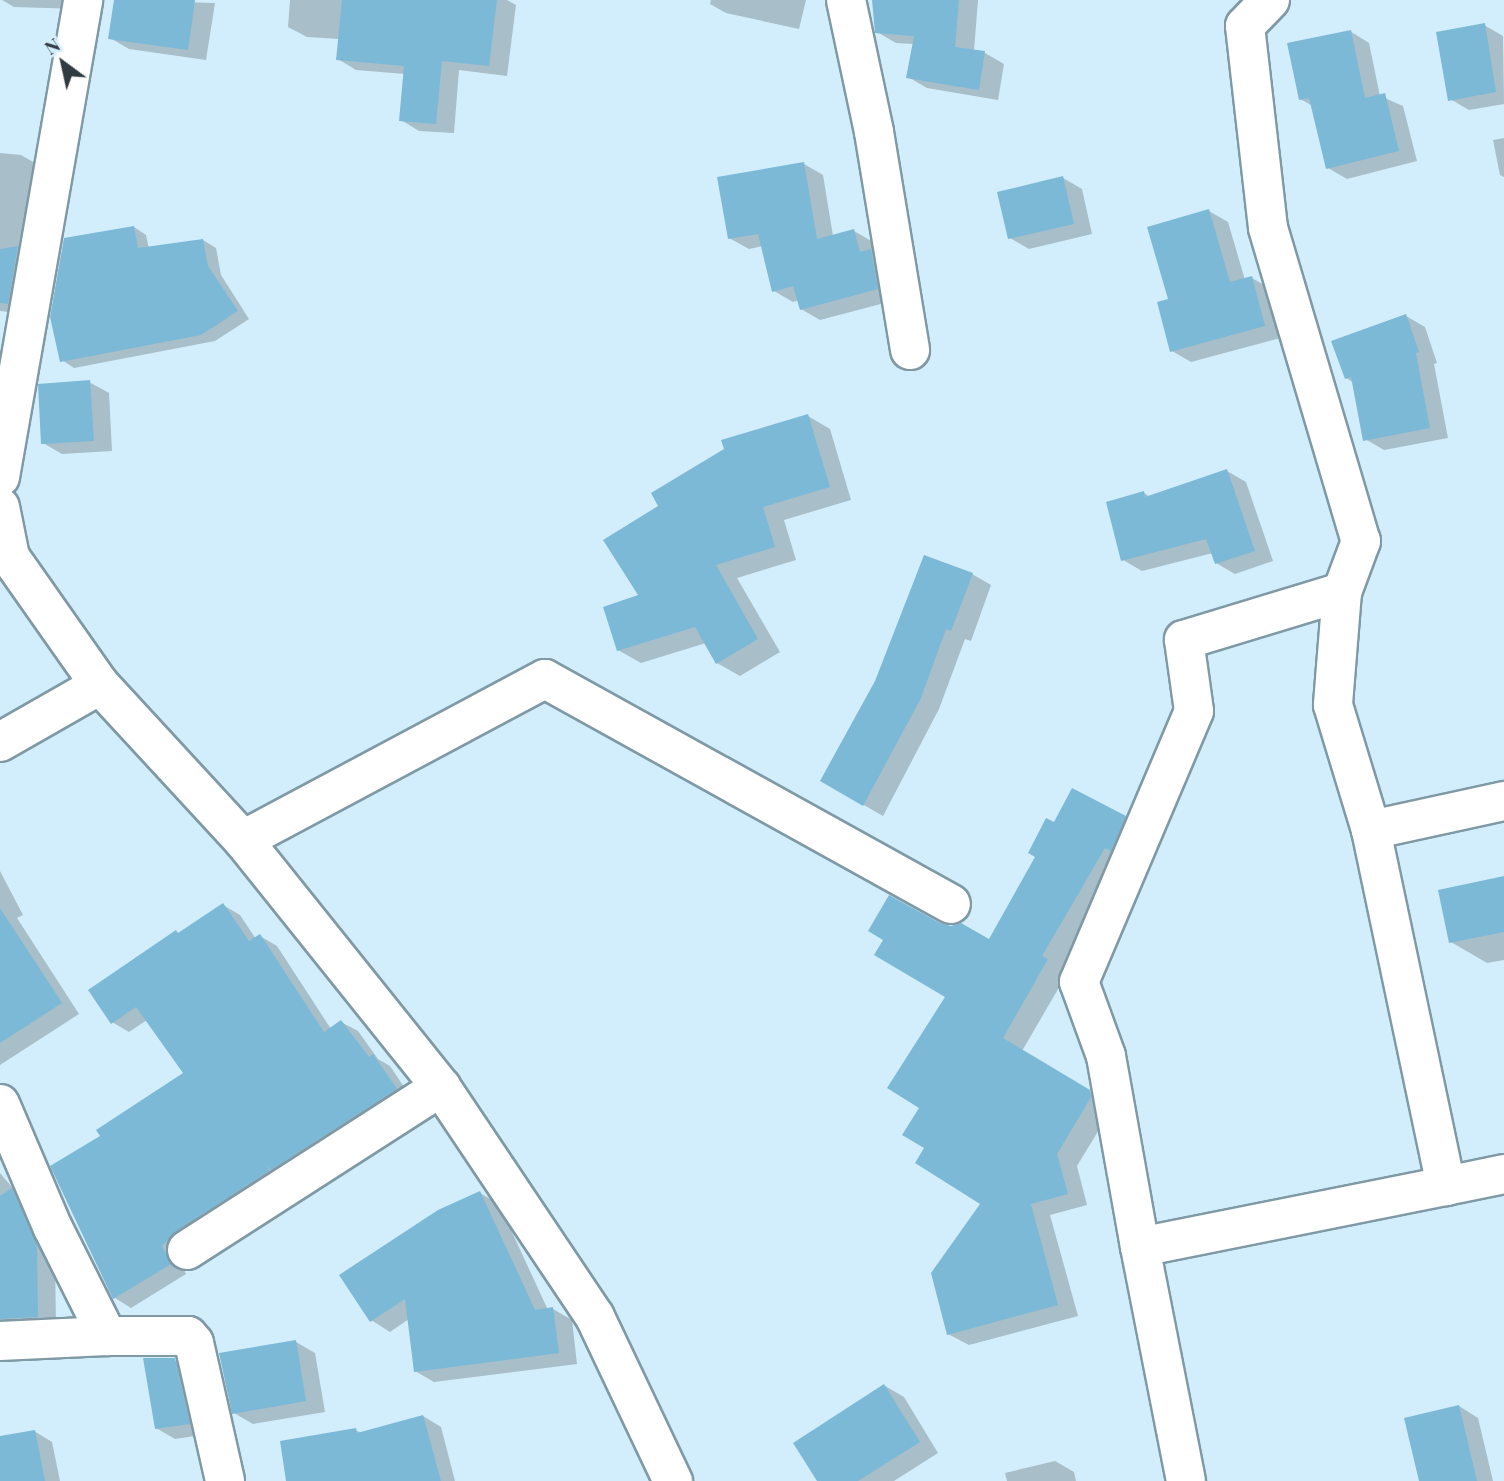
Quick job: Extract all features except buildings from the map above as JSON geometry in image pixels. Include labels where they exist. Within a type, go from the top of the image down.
[{"type":"street","points":[[0,477],[83,0]]},
{"type":"street","points":[[846,0],[874,132],[910,350]]},
{"type":"street","points":[[1270,0],[1245,26],[1268,228],[1361,541],[1342,592],[1333,705],[1371,830],[1446,1186]]},
{"type":"street","points":[[0,507],[10,557],[100,685],[243,841],[441,1087],[595,1317],[673,1481]]},
{"type":"street","points":[[1186,1481],[1106,1056],[1079,982],[1194,711],[1184,640],[1342,592]]},
{"type":"street","points":[[243,841],[545,679],[951,904]]},
{"type":"street","points":[[0,742],[100,685]]},
{"type":"street","points":[[1371,830],[1504,801]]},
{"type":"street","points":[[187,1250],[441,1087]]},
{"type":"street","points":[[0,1104],[53,1228],[107,1336]]},
{"type":"street","points":[[1140,1247],[1504,1174]]},
{"type":"street","points":[[0,1341],[107,1336],[188,1336],[194,1343],[226,1481]]}]
